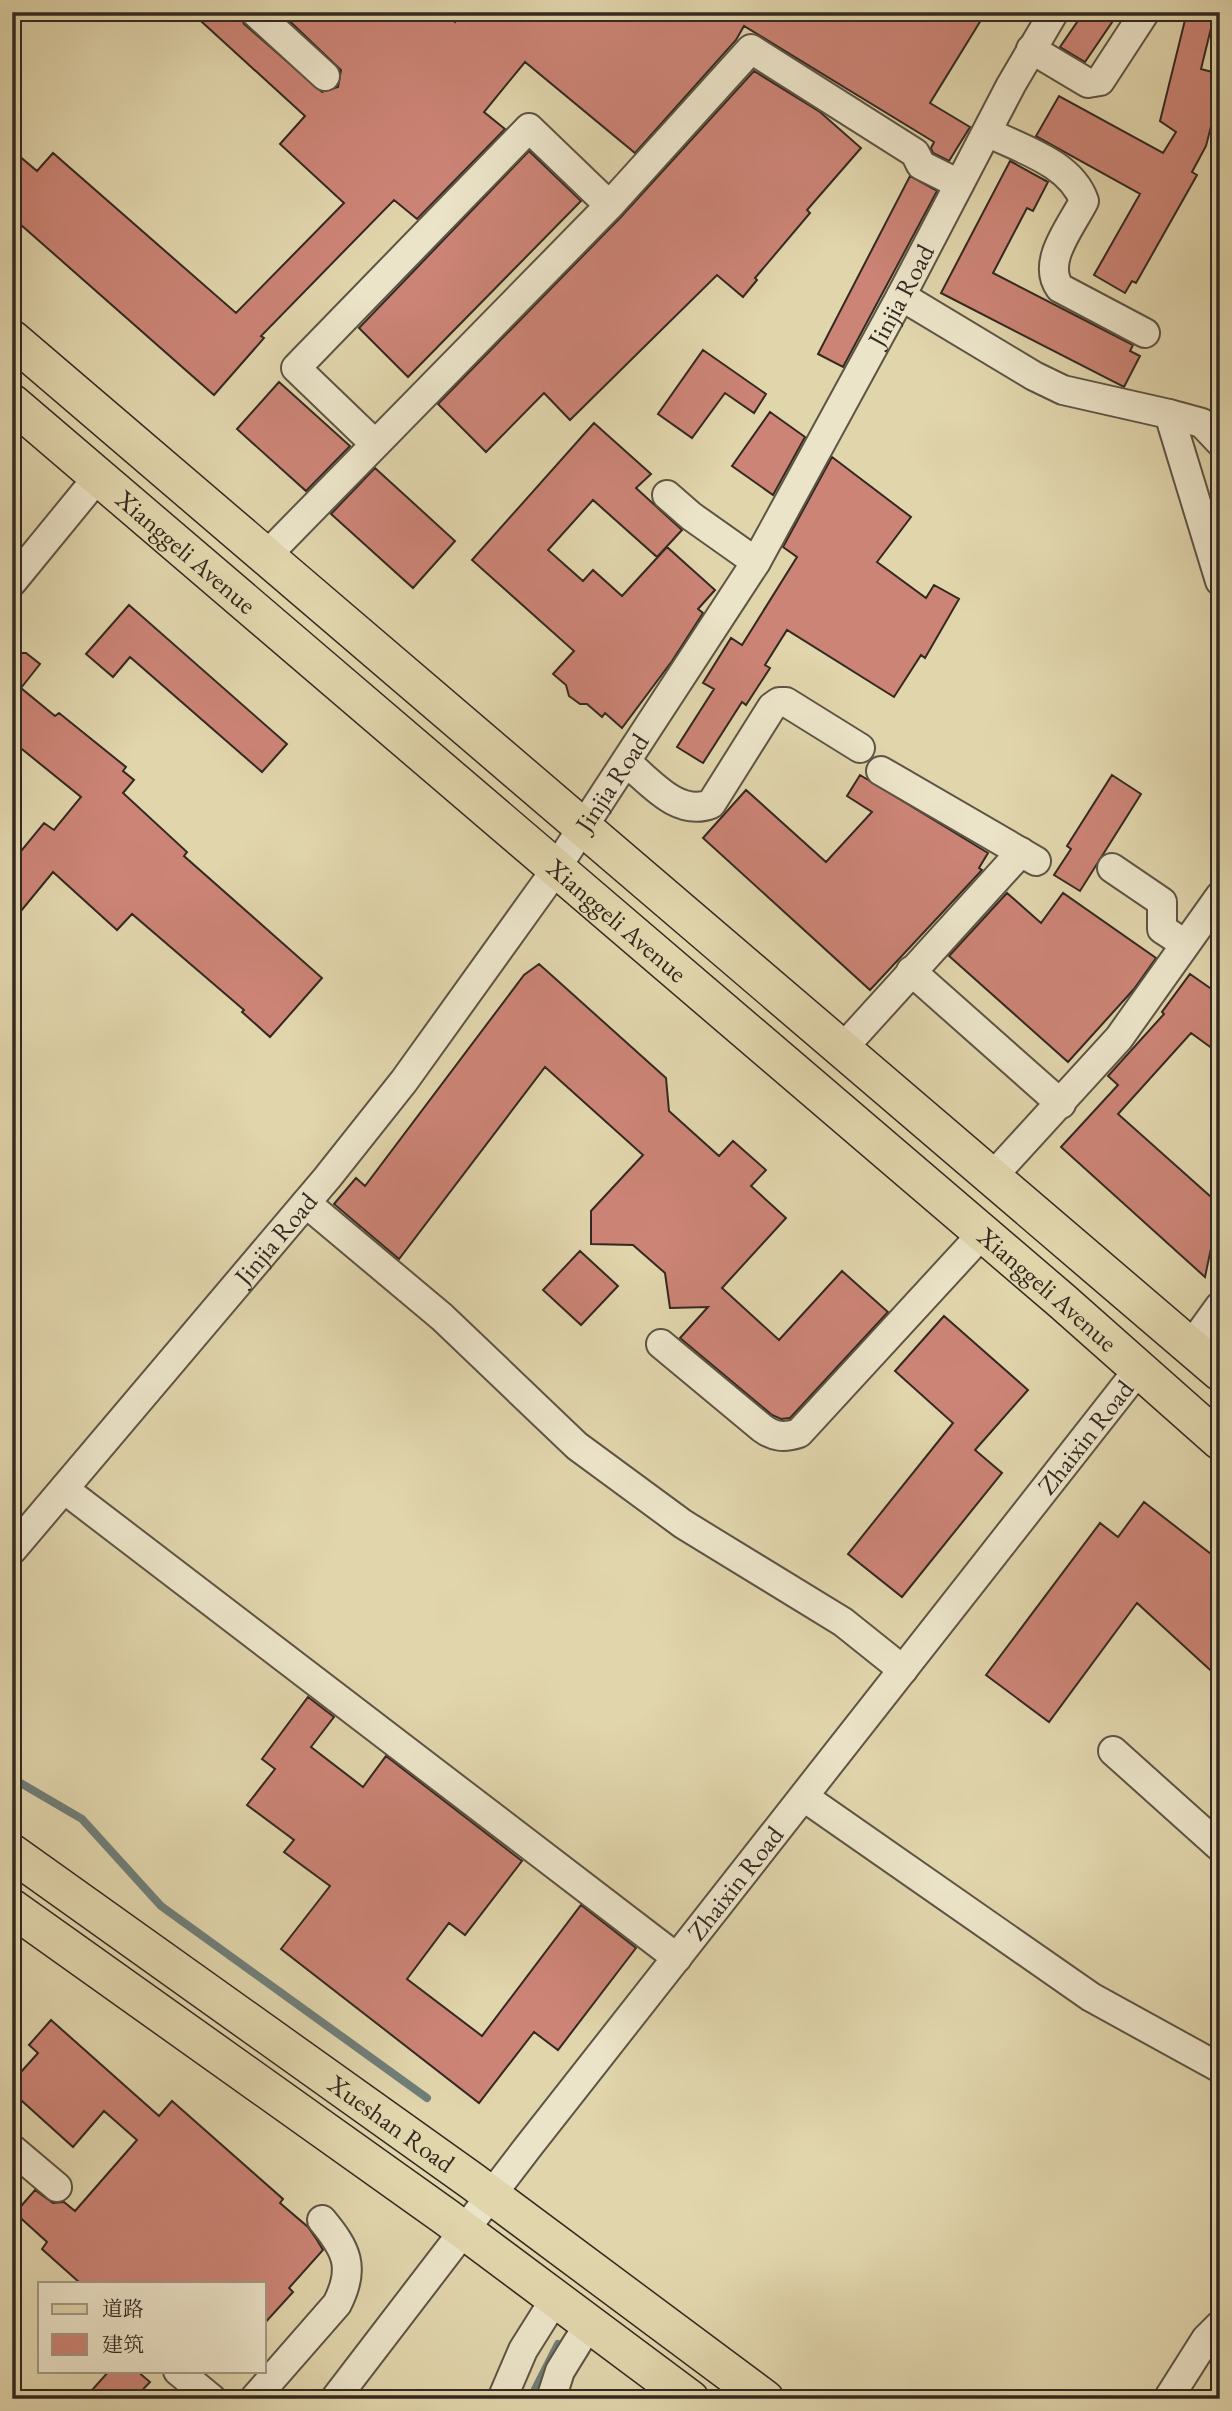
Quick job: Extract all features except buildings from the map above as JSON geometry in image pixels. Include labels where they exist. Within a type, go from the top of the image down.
[{"type":"main road","name":"Xianggeli Avenue","points":[[12,339],[1220,1372]]},
{"type":"main road","name":"Xianggeli Avenue","points":[[12,403],[983,1233],[1220,1441]]},
{"type":"main road","name":"Xueshan Road","points":[[12,1853],[491,2196],[765,2399]]},
{"type":"main road","name":"Xueshan Road","points":[[12,1908],[464,2231],[690,2399]]},
{"type":"street","points":[[255,12],[325,76]]},
{"type":"street","name":"Jinjia Road","points":[[12,1550],[306,1203],[404,1081],[556,868],[756,562],[901,296],[1031,49],[1054,12]]},
{"type":"street","points":[[1031,49],[1088,83],[1100,81],[1145,12]]},
{"type":"street","points":[[266,556],[609,205],[751,49],[915,153],[921,165],[960,184]]},
{"type":"street","points":[[375,444],[296,368],[529,128],[609,205]]},
{"type":"street","points":[[987,132],[1065,172],[1079,186],[1084,201],[1051,265],[1054,279],[1060,288],[1145,333]]},
{"type":"street","points":[[901,296],[1034,376],[1063,390],[1202,423],[1220,442]]},
{"type":"street","points":[[1169,414],[1220,581]]},
{"type":"street","points":[[12,582],[98,477]]},
{"type":"street","points":[[667,495],[691,516],[756,562]]},
{"type":"street","points":[[626,762],[680,806],[692,809],[712,804],[772,706],[779,702],[786,702],[860,748]]},
{"type":"street","points":[[842,1049],[911,971],[1029,857],[881,771]]},
{"type":"street","points":[[1112,868],[1163,902],[1162,929],[1185,944]]},
{"type":"street","points":[[992,1177],[1119,1038],[1220,895]]},
{"type":"street","points":[[911,971],[1061,1104]]},
{"type":"street","points":[[306,1203],[442,1317],[577,1446],[683,1524],[843,1622],[903,1671]]},
{"type":"street","points":[[661,1344],[768,1432],[783,1437],[799,1433],[983,1233]]},
{"type":"street","points":[[1191,1346],[1220,1306]]},
{"type":"street","name":"Zhaixin Road","points":[[335,2399],[1139,1369]]},
{"type":"street","points":[[64,1489],[677,1958]]},
{"type":"street","points":[[1113,1751],[1220,1847]]},
{"type":"street","points":[[804,1797],[1091,1997],[1220,2068]]},
{"type":"street","points":[[12,2148],[57,2187]]},
{"type":"street","points":[[254,2399],[337,2304],[344,2290],[345,2254],[342,2244],[322,2220]]},
{"type":"street","points":[[502,2399],[523,2350],[555,2299]]},
{"type":"street","points":[[551,2399],[560,2371],[589,2324]]},
{"type":"street","points":[[1168,2399],[1206,2339],[1220,2325]]},
{"type":"street","points":[[179,2372],[212,2399]]},
{"type":"waterway","points":[[12,1778],[82,1819],[161,1906],[427,2098]]},
{"type":"waterway","points":[[530,2399],[558,2344]]}]
